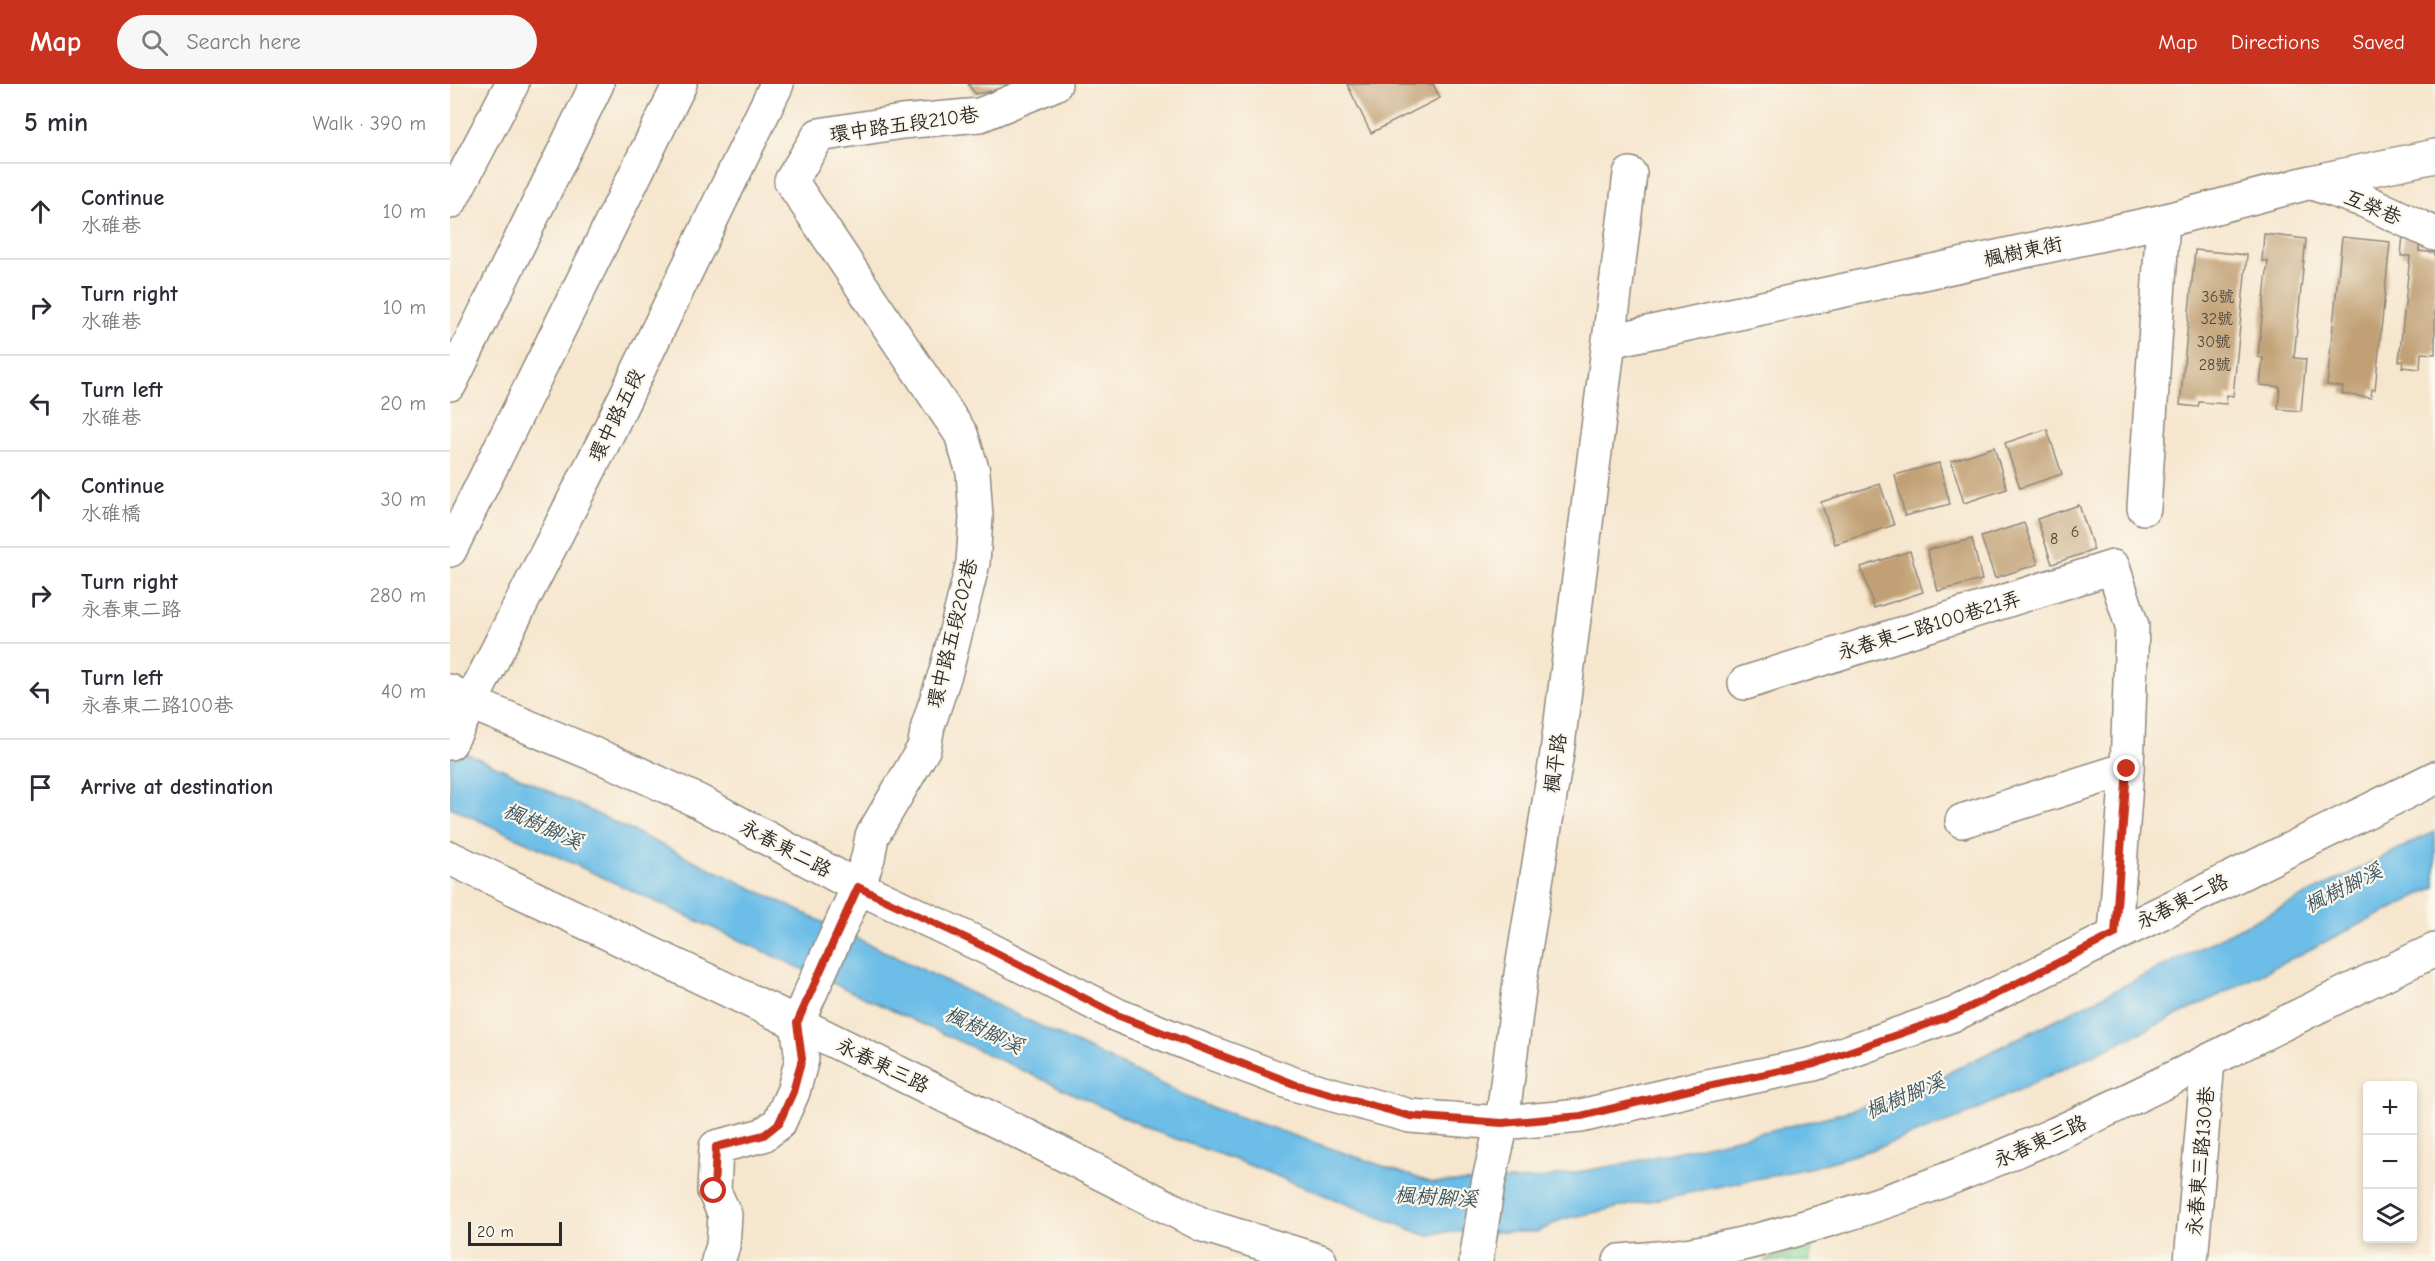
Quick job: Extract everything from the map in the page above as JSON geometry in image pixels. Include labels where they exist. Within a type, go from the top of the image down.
[{"type":"street","points":[[450,202],[512,84]]},
{"type":"street","points":[[450,384],[597,84]]},
{"type":"street","points":[[450,550],[680,84]]},
{"type":"street","name":"環中路五段","points":[[459,713],[603,443],[777,84]]},
{"type":"street","name":"環中路五段210巷","points":[[819,135],[902,122],[981,116],[1055,84]]},
{"type":"street","name":"環中路五段202巷","points":[[819,135],[791,181],[961,434],[973,472],[976,517],[973,562],[924,748],[872,837],[868,858],[858,887]]},
{"type":"street","name":"楓樹東街","points":[[1610,341],[2163,220],[2311,182],[2435,156]]},
{"type":"street","name":"楓平路","points":[[1476,1261],[1488,1184],[1502,1123],[1521,975],[1557,753],[1630,174]]},
{"type":"street","name":"互榮巷","points":[[2311,182],[2365,201],[2435,234]]},
{"type":"street","points":[[2144,508],[2163,220]]},
{"type":"street","name":"永春東二路100巷21弄","points":[[1745,683],[2113,567],[2132,626],[2127,769]]},
{"type":"street","name":"永春東二路","points":[[459,713],[620,765],[698,801],[858,887],[987,948],[1117,1015],[1294,1084],[1410,1116],[1502,1123],[1581,1116],[1693,1089],[1814,1064],[1956,1014],[2435,778]]},
{"type":"street","points":[[1962,821],[2127,769],[2115,934]]},
{"type":"street","name":"永春東三路","points":[[450,858],[797,1023],[1203,1225],[1320,1261]]},
{"type":"street","points":[[718,1261],[723,1246],[725,1215],[714,1191],[716,1147],[764,1135],[779,1123],[793,1092],[802,1059],[797,1023],[858,887]]},
{"type":"street","name":"永春東三路","points":[[1620,1261],[1696,1254],[1774,1236],[1868,1209],[1967,1173],[2120,1105],[2435,950]]},
{"type":"street","name":"永春東三路130巷","points":[[2191,1261],[2208,1061]]},
{"type":"green space","points":[[1812,1246],[1810,1261],[1763,1261]]},
{"type":"water","name":"楓樹腳溪","points":[[450,746],[507,771],[1205,1105],[1432,1183],[1538,1179],[1623,1164],[1807,1122],[1900,1097],[2435,831],[2435,887],[2203,1003],[1959,1118],[1871,1150],[1813,1167],[1563,1219],[1538,1232],[1442,1232],[1427,1236],[1244,1163],[1154,1131],[450,807]]},
{"type":"building","points":[[968,84],[1032,84],[975,94]]},
{"type":"building","points":[[1347,84],[1433,84],[1440,98],[1371,133]]},
{"type":"building","points":[[2264,234],[2306,239],[2294,358],[2306,359],[2301,411],[2278,409],[2280,387],[2260,385],[2263,358],[2258,357],[2268,261],[2262,261]]},
{"type":"building","points":[[2403,235],[2420,238],[2419,251],[2435,253],[2435,354],[2421,353],[2420,369],[2402,367],[2403,361],[2399,361],[2410,256],[2401,256]]},
{"type":"building","points":[[2342,237],[2390,242],[2375,390],[2372,389],[2371,398],[2342,394],[2343,387],[2327,385]]},
{"type":"building","points":[[2195,250],[2247,255],[2233,396],[2227,395],[2226,404],[2199,402],[2198,407],[2180,405]]},
{"type":"building","points":[[2047,429],[2062,474],[2020,488],[2005,443]]},
{"type":"building","points":[[1994,447],[2007,489],[1964,503],[1951,461]]},
{"type":"building","points":[[1939,463],[1950,504],[1905,516],[1895,475]]},
{"type":"building","points":[[1880,484],[1894,525],[1835,544],[1821,502]]},
{"type":"building","points":[[2079,505],[2094,550],[2052,564],[2037,519]]},
{"type":"building","points":[[2024,523],[2038,564],[1995,578],[1981,537]]},
{"type":"building","points":[[1972,539],[1982,580],[1938,591],[1927,550]]},
{"type":"building","points":[[1910,551],[1923,592],[1874,608],[1861,567]]},
{"type":"route","points":[[714,1191],[716,1147],[764,1135],[779,1123],[793,1092],[802,1059],[797,1023],[858,887],[987,948],[1117,1015],[1294,1084],[1410,1116],[1502,1123],[1581,1116],[1693,1089],[1814,1064],[1956,1014],[2115,934],[2127,769]]}]
